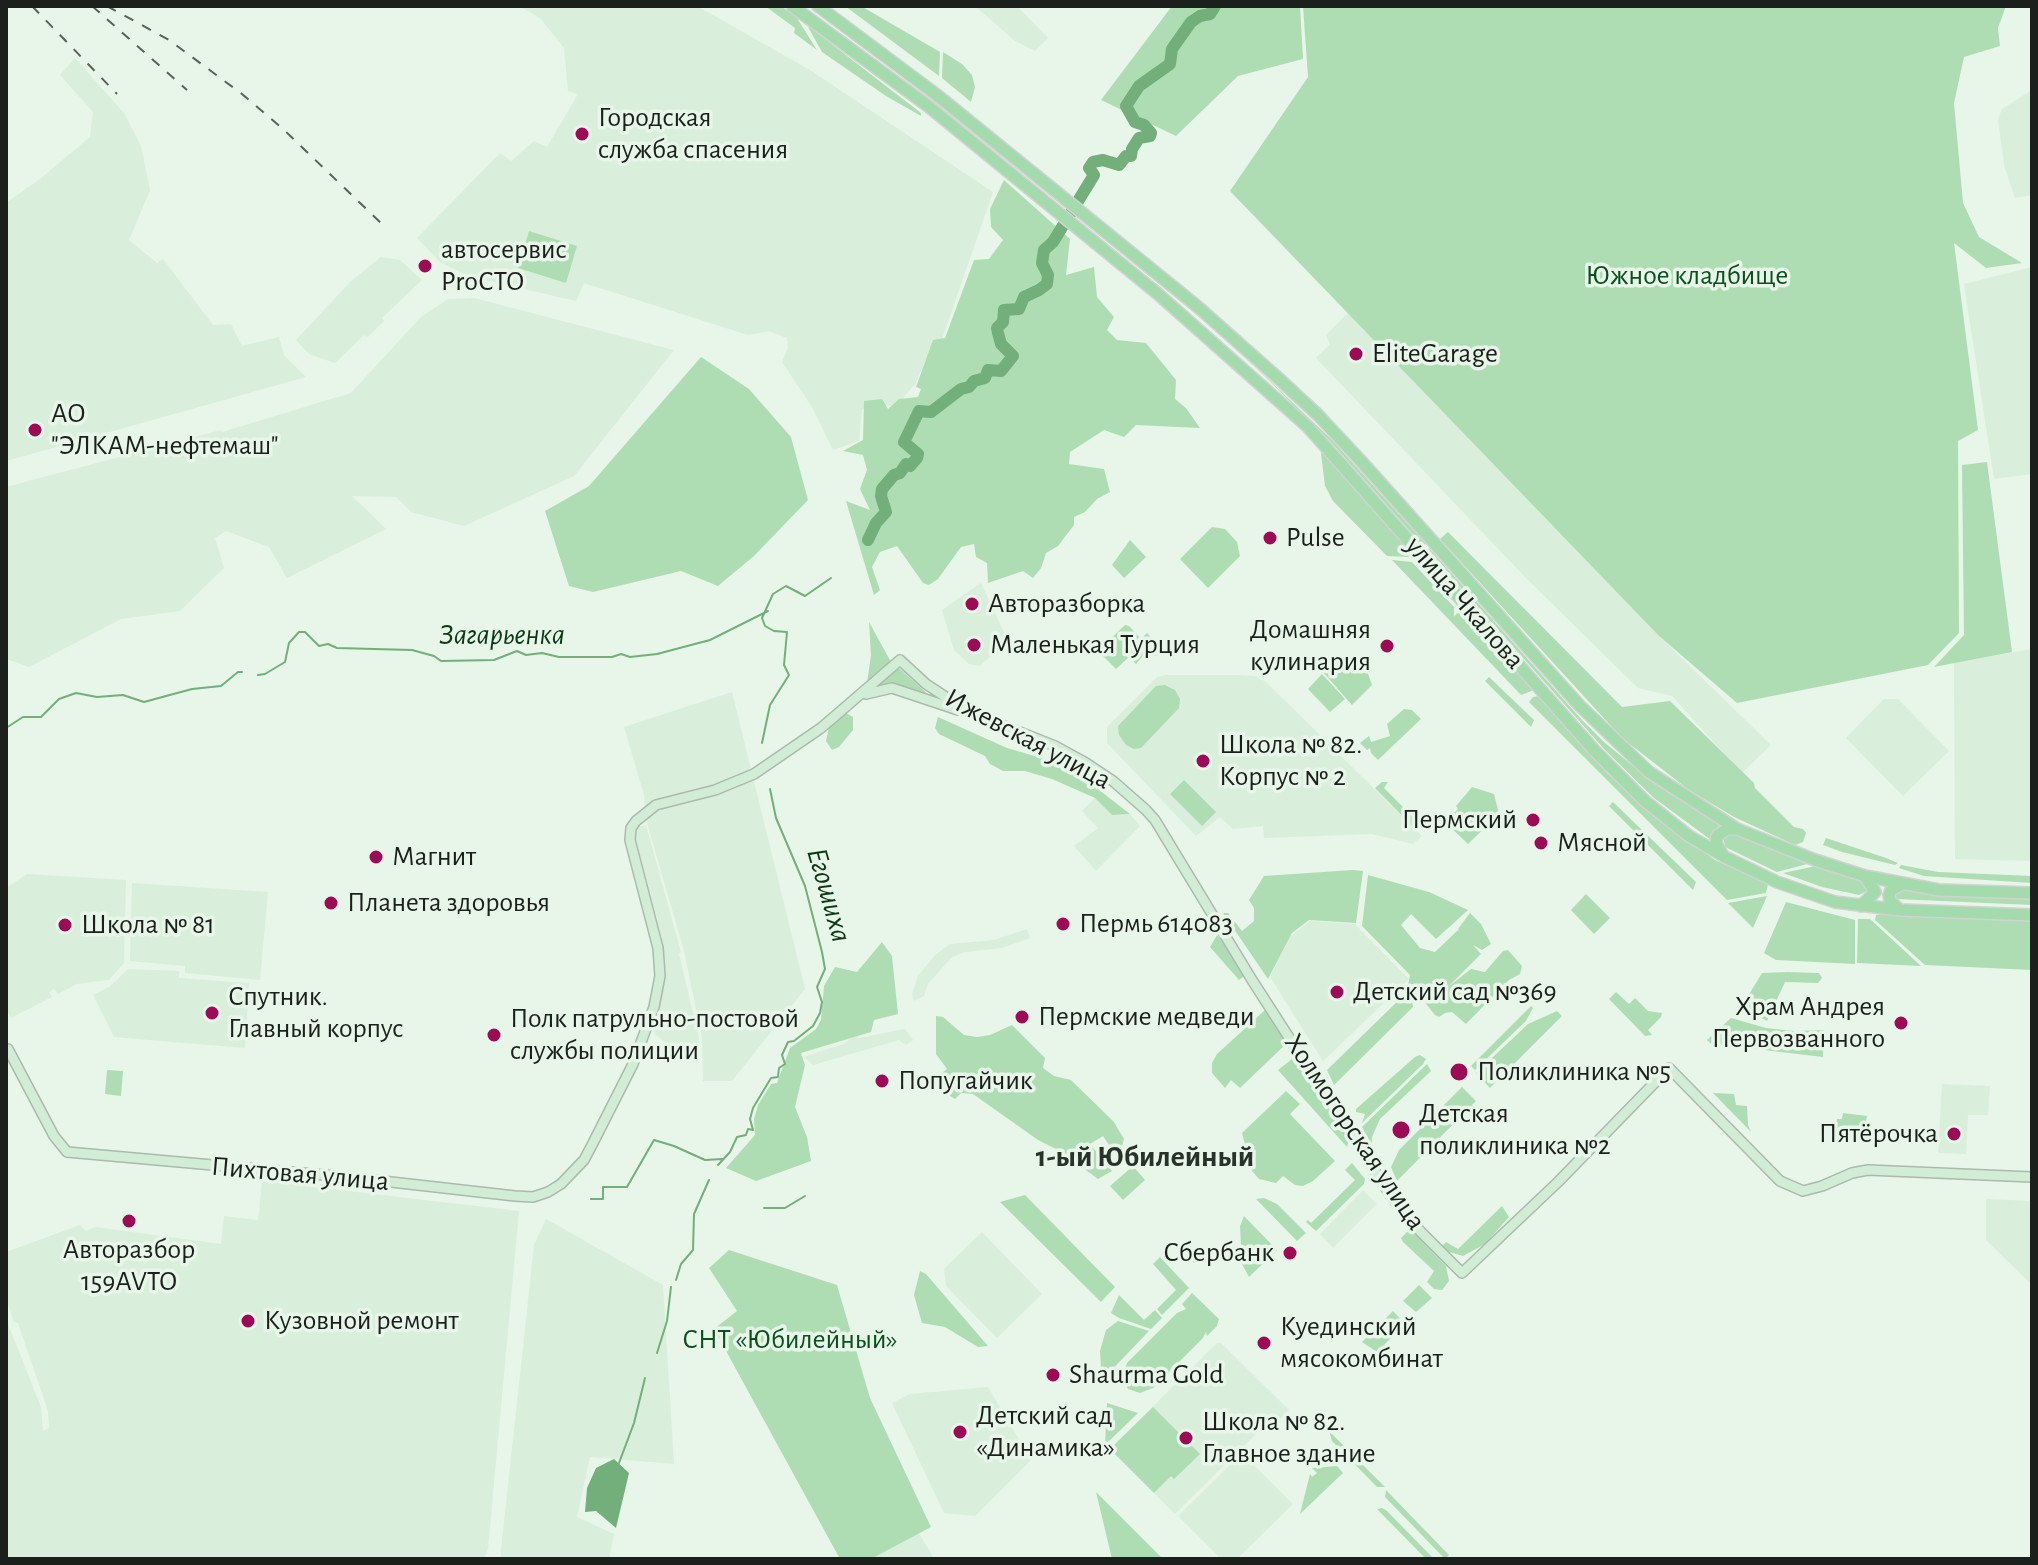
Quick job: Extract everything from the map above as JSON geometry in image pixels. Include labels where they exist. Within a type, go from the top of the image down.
[{"type":"main road","name":"улица Чкалова","points":[[792,6],[928,106],[1158,294],[1308,427],[1586,740],[1645,801],[1689,836],[1789,887],[1835,902],[1900,910],[2032,915]]},
{"type":"main road","name":"улица Чкалова","points":[[818,6],[937,95],[1168,282],[1318,415],[1609,737],[1649,772],[1737,829],[1865,876],[1939,890],[2032,893]]},
{"type":"main road","name":"Ижевская улица","points":[[849,704],[900,660],[926,684],[952,701],[982,717],[1055,746],[1086,763],[1113,781],[1155,820]]},
{"type":"main road","points":[[849,704],[875,690],[892,688],[1021,733]]},
{"type":"main road","name":"Пихтовая улица","points":[[7,1050],[54,1136],[67,1152],[533,1197],[561,1184],[584,1160],[633,1064],[654,1007],[660,976],[658,948],[630,840],[631,828],[656,805],[715,790],[754,774],[811,735],[849,704]]},
{"type":"main road","name":"Холмогорская улица","points":[[1155,820],[1252,980],[1391,1196],[1462,1273],[1567,1173],[1669,1068],[1780,1181],[1792,1188],[1803,1191],[1856,1171],[1876,1170],[2032,1177]]},
{"type":"main road","points":[[1725,857],[1716,843],[1717,836],[1727,829],[1737,829]]},
{"type":"main road","points":[[1861,906],[1875,892],[1865,876]]},
{"type":"main road","points":[[1900,910],[1889,895],[1891,890],[1902,884]]},
{"type":"shaded area","points":[[519,6],[697,6],[810,70],[993,192],[939,348],[927,358],[915,384],[897,405],[862,409],[859,441],[833,450],[812,407],[782,362],[788,348],[787,338],[769,331],[748,335],[584,283],[576,301],[468,276],[440,262],[417,238],[500,153],[511,161],[534,141],[547,147],[578,94],[568,91],[564,48],[540,18]]},
{"type":"shaded area","points":[[975,6],[1017,6],[1048,38],[1035,51],[1015,41]]},
{"type":"shaded area","points":[[75,58],[124,113],[141,146],[150,190],[129,240],[157,263],[163,259],[213,325],[231,324],[242,346],[279,337],[284,355],[306,377],[6,461],[6,203],[90,137],[93,112],[60,75]]},
{"type":"shaded area","points":[[2032,90],[2032,195],[2015,198],[2004,165],[1998,119],[2002,109]]},
{"type":"shaded area","points":[[381,257],[400,260],[422,280],[382,318],[384,321],[367,338],[364,335],[335,363],[309,354],[296,340],[350,282]]},
{"type":"shaded area","points":[[2032,267],[2032,474],[1994,479],[1964,284]]},
{"type":"shaded area","points":[[474,298],[674,350],[574,476],[464,526],[411,512],[396,497],[352,496],[386,529],[287,578],[269,547],[226,531],[215,538],[224,568],[180,611],[121,619],[29,667],[6,659],[6,487],[222,432],[351,393],[421,317],[448,299]]},
{"type":"shaded area","points":[[1348,313],[1659,636],[1771,745],[1742,773],[1672,696],[1638,688],[1526,578],[1316,358],[1330,344],[1326,335]]},
{"type":"shaded area","points":[[981,583],[1008,641],[980,666],[969,664],[954,650],[942,610]]},
{"type":"shaded area","points":[[2032,649],[2032,861],[1955,859],[1954,662]]},
{"type":"shaded area","name":"Школа № 82. Корпус № 2","points":[[1255,676],[1266,682],[1422,836],[1413,844],[1372,834],[1264,838],[1263,826],[1233,829],[1220,817],[1196,836],[1107,743],[1107,727],[1157,677]]},
{"type":"shaded area","points":[[732,692],[805,989],[732,1081],[703,1081],[702,1038],[684,951],[645,816],[644,795],[624,727]]},
{"type":"shaded area","points":[[1884,699],[1898,699],[1949,751],[1903,796],[1846,738]]},
{"type":"shaded area","points":[[1095,798],[1112,815],[1130,814],[1140,826],[1096,871],[1074,846],[1098,828],[1082,811]]},
{"type":"shaded area","points":[[646,825],[681,952],[699,1038],[698,1063],[687,1060],[655,1034],[653,1022],[662,983],[662,937],[633,828]]},
{"type":"shaded area","name":"Школа № 81","points":[[27,874],[126,880],[124,963],[109,980],[77,984],[58,994],[54,989],[49,992],[52,997],[11,1018],[6,1009],[6,888]]},
{"type":"shaded area","points":[[132,883],[268,892],[260,980],[185,973],[185,966],[130,961]]},
{"type":"shaded area","name":"Детский сад №369","points":[[1310,921],[1355,924],[1409,979],[1323,1061],[1270,977],[1290,937]]},
{"type":"shaded area","points":[[1027,929],[1030,938],[1002,948],[965,952],[952,957],[928,984],[924,996],[914,1001],[912,994],[918,976],[935,955],[950,944],[994,940]]},
{"type":"shaded area","points":[[128,969],[179,971],[179,978],[249,983],[245,1048],[114,1037],[93,995],[109,987]]},
{"type":"shaded area","points":[[905,1029],[913,1040],[906,1045],[899,1040],[813,1065],[804,1057],[846,1043],[853,1036],[859,1038]]},
{"type":"shaded area","points":[[1942,1084],[1990,1086],[1988,1115],[1968,1115],[1966,1154],[1938,1153]]},
{"type":"shaded area","points":[[262,1181],[519,1211],[488,1549],[484,1559],[6,1559],[6,1319],[41,1407],[43,1431],[49,1428],[48,1411],[18,1323],[14,1322],[6,1299],[6,1252],[80,1225],[86,1231],[95,1227],[221,1244],[224,1216],[258,1220]]},
{"type":"shaded area","points":[[1363,1190],[1377,1204],[1333,1248],[1320,1234]]},
{"type":"shaded area","points":[[1986,1199],[2032,1201],[2032,1285],[1986,1240]]},
{"type":"shaded area","points":[[546,1219],[663,1285],[674,1464],[590,1457],[577,1517],[614,1534],[609,1559],[500,1559],[534,1245]]},
{"type":"shaded area","points":[[982,1232],[1042,1294],[997,1338],[946,1286],[944,1269]]},
{"type":"shaded area","name":"Школа № 82. Главное здание","points":[[1217,1343],[1221,1343],[1289,1410],[1273,1426],[1268,1422],[1175,1514],[1110,1449]]},
{"type":"shaded area","name":"Детский сад «Динамика»","points":[[988,1387],[1031,1460],[975,1516],[944,1513],[892,1403],[910,1394]]},
{"type":"shaded area","points":[[1242,1453],[1293,1504],[1237,1559],[1221,1559],[1178,1516]]},
{"type":"shaded area","points":[[614,1459],[629,1473],[616,1528],[596,1511],[585,1512],[587,1488],[596,1468]]},
{"type":"shaded area","points":[[919,1533],[934,1559],[869,1559]]},
{"type":"green space","points":[[765,6],[781,6],[797,18],[817,50],[794,33],[795,28]]},
{"type":"green space","points":[[845,6],[861,6],[940,52],[939,76]]},
{"type":"green space","points":[[1172,6],[1300,6],[1303,59],[1238,76],[1176,136],[1101,100]]},
{"type":"green space","name":"Южное кладбище","points":[[1303,6],[2006,6],[1998,28],[2000,46],[1964,57],[1954,103],[1963,203],[1979,237],[2022,263],[1986,268],[1954,243],[1978,430],[1958,441],[1959,633],[1928,665],[1737,703],[1659,636],[1230,191],[1308,77]]},
{"type":"green space","points":[[807,25],[921,113],[921,116],[822,52]]},
{"type":"green space","points":[[943,52],[962,64],[972,75],[975,87],[971,102],[942,78]]},
{"type":"green space","points":[[1004,180],[1070,239],[1066,275],[1094,267],[1097,297],[1114,317],[1107,330],[1117,340],[1146,343],[1176,380],[1175,399],[1186,408],[1200,428],[1136,425],[1124,437],[1104,430],[1070,452],[1069,464],[1104,469],[1110,492],[1074,517],[1074,525],[1058,546],[1046,553],[1041,568],[1033,578],[1023,571],[988,583],[987,563],[976,557],[974,544],[961,547],[938,579],[929,585],[923,583],[897,546],[880,552],[872,567],[880,590],[874,595],[846,501],[870,510],[860,489],[867,470],[863,455],[843,451],[863,440],[864,401],[882,399],[888,409],[899,399],[918,397],[921,389],[916,387],[933,340],[945,338],[974,260],[989,259],[1003,240],[991,227],[990,209]]},
{"type":"green space","points":[[529,231],[577,246],[566,283],[518,268]]},
{"type":"green space","points":[[701,357],[749,389],[791,437],[808,500],[754,556],[718,586],[681,571],[593,592],[569,586],[545,511],[589,486]]},
{"type":"green space","points":[[1249,361],[1332,440],[1426,544],[1423,546],[1330,441]]},
{"type":"green space","points":[[1324,451],[1414,552],[1409,557],[1387,556],[1333,501],[1325,486],[1321,453]]},
{"type":"green space","points":[[1987,462],[2012,652],[1934,667],[1964,635],[1962,465]]},
{"type":"green space","points":[[1212,527],[1225,529],[1237,542],[1240,556],[1208,588],[1180,559]]},
{"type":"green space","points":[[1448,532],[1622,707],[1670,701],[1794,827],[1803,829],[1806,833],[1803,842],[1795,845],[1734,817],[1689,790],[1622,738],[1440,539]]},
{"type":"green space","points":[[1130,540],[1146,557],[1124,578],[1112,565]]},
{"type":"green space","points":[[1429,548],[1604,742],[1655,784],[1719,825],[1711,840],[1654,798],[1605,750],[1427,550]]},
{"type":"green space","points":[[1392,560],[1412,562],[1454,607],[1454,617],[1459,611],[1534,690],[1521,695]]},
{"type":"green space","points":[[869,622],[891,662],[867,683],[871,655]]},
{"type":"green space","points":[[1125,625],[1141,639],[1147,633],[1167,655],[1143,656],[1136,664],[1129,657],[1116,669],[1098,651]]},
{"type":"green space","points":[[1340,655],[1356,658],[1366,668],[1372,685],[1352,705],[1323,672]]},
{"type":"green space","points":[[900,669],[930,696],[903,686],[877,685]]},
{"type":"green space","points":[[1322,674],[1345,699],[1330,712],[1308,689]]},
{"type":"green space","points":[[1489,677],[1534,720],[1531,727],[1485,681]]},
{"type":"green space","points":[[1165,685],[1175,690],[1180,699],[1179,708],[1141,748],[1126,745],[1119,735],[1118,726],[1156,686]]},
{"type":"green space","points":[[1539,696],[1607,773],[1646,810],[1715,860],[1768,884],[1766,893],[1727,900],[1529,702]]},
{"type":"green space","points":[[1404,709],[1412,710],[1421,719],[1378,760],[1370,748],[1367,750],[1360,743],[1369,736],[1371,742],[1390,736],[1387,724]]},
{"type":"green space","points":[[846,713],[853,717],[853,730],[839,747],[832,750],[826,741],[829,727]]},
{"type":"green space","points":[[938,717],[1007,748],[1055,762],[1076,772],[1130,814],[1112,815],[1095,798],[1052,779],[1025,771],[1003,771],[990,764],[985,756],[939,734],[935,728]]},
{"type":"green space","points":[[1184,780],[1216,812],[1202,826],[1170,794]]},
{"type":"green space","points":[[1382,782],[1388,782],[1384,788],[1413,817],[1419,814],[1425,820],[1417,831],[1375,788]]},
{"type":"green space","points":[[1472,787],[1494,794],[1499,814],[1468,844],[1445,822]]},
{"type":"green space","points":[[1613,802],[1696,882],[1693,890],[1609,806]]},
{"type":"green space","points":[[1731,833],[1807,864],[1777,872],[1725,847],[1723,837]]},
{"type":"green space","points":[[1826,838],[1898,863],[1895,865],[1842,852],[1823,845]]},
{"type":"green space","points":[[1901,865],[1938,872],[2032,876],[2032,883],[1924,876],[1899,868]]},
{"type":"green space","points":[[1816,866],[1863,880],[1868,886],[1867,891],[1859,895],[1822,887],[1783,873]]},
{"type":"green space","points":[[1363,871],[1356,923],[1309,920],[1292,933],[1268,979],[1223,913],[1228,913],[1242,931],[1254,921],[1254,908],[1249,900],[1264,876]]},
{"type":"green space","points":[[1368,875],[1429,892],[1468,910],[1436,939],[1411,914],[1401,925],[1420,948],[1435,952],[1458,930],[1460,932],[1458,929],[1470,913],[1481,924],[1491,944],[1482,950],[1473,945],[1481,954],[1448,987],[1471,969],[1485,972],[1503,951],[1508,950],[1522,966],[1520,974],[1509,980],[1466,1024],[1452,1012],[1439,1017],[1435,1015],[1424,997],[1406,996],[1410,975],[1362,926]]},
{"type":"green space","points":[[1898,888],[2032,897],[2032,905],[1896,899],[1894,896]]},
{"type":"green space","points":[[1586,894],[1610,918],[1594,934],[1571,910]]},
{"type":"green space","points":[[1767,896],[1753,928],[1728,903]]},
{"type":"green space","points":[[1786,902],[1855,920],[1855,964],[1776,960],[1764,953]]},
{"type":"green space","points":[[1897,912],[2032,919],[2032,970],[1925,965],[1875,920],[1876,915]]},
{"type":"green space","points":[[1858,919],[1870,919],[1921,966],[1857,963]]},
{"type":"green space","points":[[1217,935],[1246,975],[1239,980],[1210,947]]},
{"type":"green space","points":[[882,942],[892,956],[898,1014],[874,1020],[871,1032],[801,1053],[805,1065],[795,1107],[807,1137],[811,1161],[756,1181],[726,1168],[755,1135],[754,1119],[758,1105],[771,1084],[777,1083],[790,1048],[816,1029],[821,1020],[824,986],[835,967],[857,972]]},
{"type":"green space","points":[[1762,973],[1819,973],[1822,978],[1818,983],[1785,982],[1767,1021],[1747,1010],[1745,1001]]},
{"type":"green space","points":[[1616,992],[1629,1004],[1635,998],[1648,1011],[1662,1013],[1648,1030],[1652,1035],[1645,1036],[1609,999]]},
{"type":"green space","points":[[1402,997],[1412,1001],[1413,1007],[1334,1085],[1327,1070]]},
{"type":"green space","points":[[1531,1006],[1533,1008],[1526,1021],[1475,1070],[1471,1066]]},
{"type":"green space","points":[[1265,1010],[1287,1043],[1240,1088],[1231,1080],[1225,1088],[1212,1073],[1212,1063],[1217,1054]]},
{"type":"green space","points":[[1557,1011],[1562,1016],[1490,1088],[1476,1073],[1528,1024]]},
{"type":"green space","points":[[936,1016],[943,1017],[964,1035],[977,1037],[1012,1025],[1045,1058],[1043,1068],[1054,1076],[1071,1080],[1114,1122],[1124,1139],[1121,1149],[1113,1151],[1103,1136],[1090,1144],[1112,1171],[1098,1179],[973,1094],[961,1093],[955,1099],[938,1088],[932,1081],[947,1069],[936,1054]]},
{"type":"green space","points":[[1731,1018],[1766,1028],[1824,1030],[1823,1057],[1721,1045],[1712,1041],[1711,1044],[1707,1040]]},
{"type":"green space","points":[[1420,1055],[1426,1059],[1423,1064],[1362,1123],[1365,1114],[1356,1112],[1356,1109]]},
{"type":"green space","points":[[1292,1059],[1298,1059],[1350,1137],[1347,1147],[1278,1070]]},
{"type":"green space","points":[[1427,1064],[1431,1071],[1380,1119],[1372,1137],[1372,1146],[1362,1127]]},
{"type":"green space","points":[[107,1070],[123,1071],[121,1096],[105,1094]]},
{"type":"green space","points":[[1462,1087],[1476,1101],[1397,1181],[1391,1167],[1399,1150]]},
{"type":"green space","points":[[1286,1091],[1300,1104],[1290,1114],[1335,1161],[1303,1186],[1295,1185],[1283,1176],[1276,1183],[1259,1179],[1252,1171],[1242,1133]]},
{"type":"green space","points":[[1713,1093],[1734,1094],[1736,1105],[1747,1106],[1751,1132]]},
{"type":"green space","points":[[1843,1113],[1867,1116],[1866,1122],[1872,1123],[1870,1137],[1865,1136],[1864,1142],[1841,1141],[1842,1135],[1835,1134],[1837,1119],[1842,1119]]},
{"type":"green space","points":[[1352,1163],[1365,1179],[1364,1184],[1316,1231],[1306,1222],[1311,1223],[1355,1180],[1345,1170]]},
{"type":"green space","points":[[1133,1166],[1145,1180],[1123,1200],[1110,1186]]},
{"type":"green space","points":[[1025,1195],[1115,1287],[1101,1302],[1000,1202]]},
{"type":"green space","points":[[1264,1198],[1277,1204],[1306,1233],[1297,1241],[1256,1199]]},
{"type":"green space","points":[[1502,1206],[1509,1217],[1485,1244],[1463,1256],[1441,1247],[1446,1242],[1458,1249]]},
{"type":"green space","points":[[1244,1216],[1277,1250],[1249,1277],[1242,1264],[1240,1226]]},
{"type":"green space","points":[[1410,1229],[1446,1266],[1449,1281],[1442,1290],[1434,1289],[1427,1282],[1434,1271],[1403,1242],[1401,1238]]},
{"type":"green space","name":"СНТ «Юбилейный»","points":[[729,1250],[837,1285],[870,1398],[931,1527],[871,1559],[840,1559],[714,1329],[737,1311],[709,1268]]},
{"type":"green space","points":[[1160,1257],[1189,1288],[1162,1315],[1157,1309],[1176,1290],[1153,1264]]},
{"type":"green space","points":[[920,1271],[926,1274],[988,1346],[978,1347],[945,1327],[922,1323],[914,1295]]},
{"type":"green space","points":[[1419,1285],[1432,1298],[1416,1312],[1403,1301]]},
{"type":"green space","points":[[1192,1293],[1219,1319],[1217,1326],[1207,1336],[1206,1332],[1153,1388],[1140,1393],[1128,1389],[1122,1377],[1127,1363],[1177,1313],[1186,1309],[1182,1304]]},
{"type":"green space","points":[[1119,1295],[1144,1320],[1155,1310],[1162,1318],[1151,1329],[1119,1318],[1111,1313]]},
{"type":"green space","points":[[1393,1311],[1405,1324],[1377,1352],[1362,1342]]},
{"type":"green space","points":[[1118,1321],[1149,1331],[1106,1376],[1101,1368],[1100,1351],[1106,1330]]},
{"type":"green space","points":[[1107,1403],[1138,1413],[1105,1445]]},
{"type":"green space","points":[[1153,1407],[1200,1454],[1154,1493],[1110,1449]]},
{"type":"green space","points":[[1329,1431],[1385,1487],[1377,1487],[1332,1441]]},
{"type":"green space","points":[[1337,1466],[1343,1473],[1300,1514],[1310,1474],[1312,1477],[1317,1473],[1312,1468]]},
{"type":"green space","points":[[1386,1490],[1449,1555],[1445,1559],[1385,1497]]},
{"type":"green space","points":[[1096,1492],[1163,1559],[1112,1559]]},
{"type":"green space","points":[[1382,1508],[1434,1559],[1426,1559],[1377,1509]]},
{"type":"waterway","name":"Егошиха","points":[[868,540],[876,523],[886,512],[882,489],[906,464],[910,466],[917,458],[918,454],[904,442],[919,411],[931,412],[961,389],[985,378],[988,370],[1001,371],[1013,356],[1001,344],[997,328],[1003,322],[1004,310],[1019,309],[1024,297],[1047,284],[1048,275],[1042,263],[1044,250],[1053,242],[1094,175],[1089,168],[1093,162],[1103,160],[1119,165],[1126,156],[1131,156],[1139,138],[1150,136],[1144,125],[1135,122],[1126,106],[1139,86],[1170,64],[1172,49],[1191,22],[1210,14],[1215,6]]},
{"type":"waterway","name":"Егошиха","points":[[762,743],[770,705],[789,675],[784,665],[787,632],[774,631],[765,626],[762,618],[773,594],[786,586],[805,596],[831,578]]},
{"type":"waterway","name":"Загарьенка","points":[[258,675],[285,662],[289,643],[299,632],[305,632],[319,646],[412,650],[441,661],[494,660],[517,651],[526,655],[542,653],[559,657],[612,657],[621,654],[630,657],[657,654],[710,640],[768,611]]},
{"type":"waterway","name":"Загарьенка","points":[[6,728],[23,717],[41,717],[59,699],[76,693],[97,697],[123,695],[144,702],[192,689],[221,686],[242,672]]},
{"type":"waterway","name":"Егошиха","points":[[718,1165],[730,1152],[737,1137],[746,1135],[748,1129],[753,1130],[750,1119],[753,1108],[771,1078],[778,1077],[779,1068],[785,1064],[782,1055],[788,1042],[813,1026],[822,1002],[817,987],[825,969],[822,952],[805,886],[776,818],[770,789]]},
{"type":"waterway","points":[[591,1199],[603,1199],[603,1187],[627,1187],[654,1140],[705,1160],[723,1159]]},
{"type":"waterway","name":"Егошиха","points":[[676,1280],[681,1264],[693,1250],[694,1214],[709,1180]]},
{"type":"waterway","points":[[764,1208],[785,1208],[805,1196]]},
{"type":"waterway","name":"Егошиха","points":[[657,1353],[667,1321],[671,1287]]},
{"type":"waterway","name":"Егошиха","points":[[619,1463],[634,1423],[645,1378]]},
{"type":"railway","points":[[32,6],[117,94]]},
{"type":"railway","points":[[92,6],[187,90]]},
{"type":"railway","points":[[107,6],[169,40],[242,94],[383,225]]},
{"type":"place","name":"Городская служба спасения","points":[[582,134]]},
{"type":"place","name":"автосервис ProСТО","points":[[425,266]]},
{"type":"place","name":"EliteGarage","points":[[1356,354]]},
{"type":"place","name":"АО \"ЭЛКАМ-нефтемаш\"","points":[[35,430]]},
{"type":"place","name":"Pulse","points":[[1270,538]]},
{"type":"place","name":"Авторазборка","points":[[972,604]]},
{"type":"place","name":"Маленькая Турция","points":[[974,645]]},
{"type":"place","name":"Домашняя кулинария","points":[[1387,646]]},
{"type":"place","name":"Школа № 82. Корпус № 2","points":[[1203,761]]},
{"type":"place","name":"Пермский","points":[[1533,820]]},
{"type":"place","name":"Мясной","points":[[1541,843]]},
{"type":"place","name":"Магнит","points":[[376,857]]},
{"type":"place","name":"Планета здоровья","points":[[331,903]]},
{"type":"place","name":"Пермь 614083","points":[[1063,924]]},
{"type":"place","name":"Школа № 81","points":[[65,925]]},
{"type":"place","name":"Детский сад №369","points":[[1337,992]]},
{"type":"place","name":"Спутник. Главный корпус","points":[[212,1013]]},
{"type":"place","name":"Пермские медведи","points":[[1022,1017]]},
{"type":"place","name":"Храм Андрея Первозванного","points":[[1901,1023]]},
{"type":"place","name":"Полк патрульно-постовой службы полиции","points":[[494,1035]]},
{"type":"place","name":"Поликлиника №5","points":[[1459,1072]]},
{"type":"place","name":"Попугайчик","points":[[882,1081]]},
{"type":"place","name":"Детская поликлиника №2","points":[[1401,1130]]},
{"type":"place","name":"Пятёрочка","points":[[1954,1134]]},
{"type":"place","name":"Авторазбор 159AVTO","points":[[129,1221]]},
{"type":"place","name":"Сбербанк","points":[[1290,1253]]},
{"type":"place","name":"Кузовной ремонт","points":[[248,1321]]},
{"type":"place","name":"Куединский мясокомбинат","points":[[1264,1343]]},
{"type":"place","name":"Shaurma Gold","points":[[1053,1375]]},
{"type":"place","name":"Детский сад «Динамика»","points":[[960,1432]]},
{"type":"place","name":"Школа № 82. Главное здание","points":[[1186,1438]]},
{"type":"district","name":"1-ый Юбилейный","points":[[1145,1157]]}]
